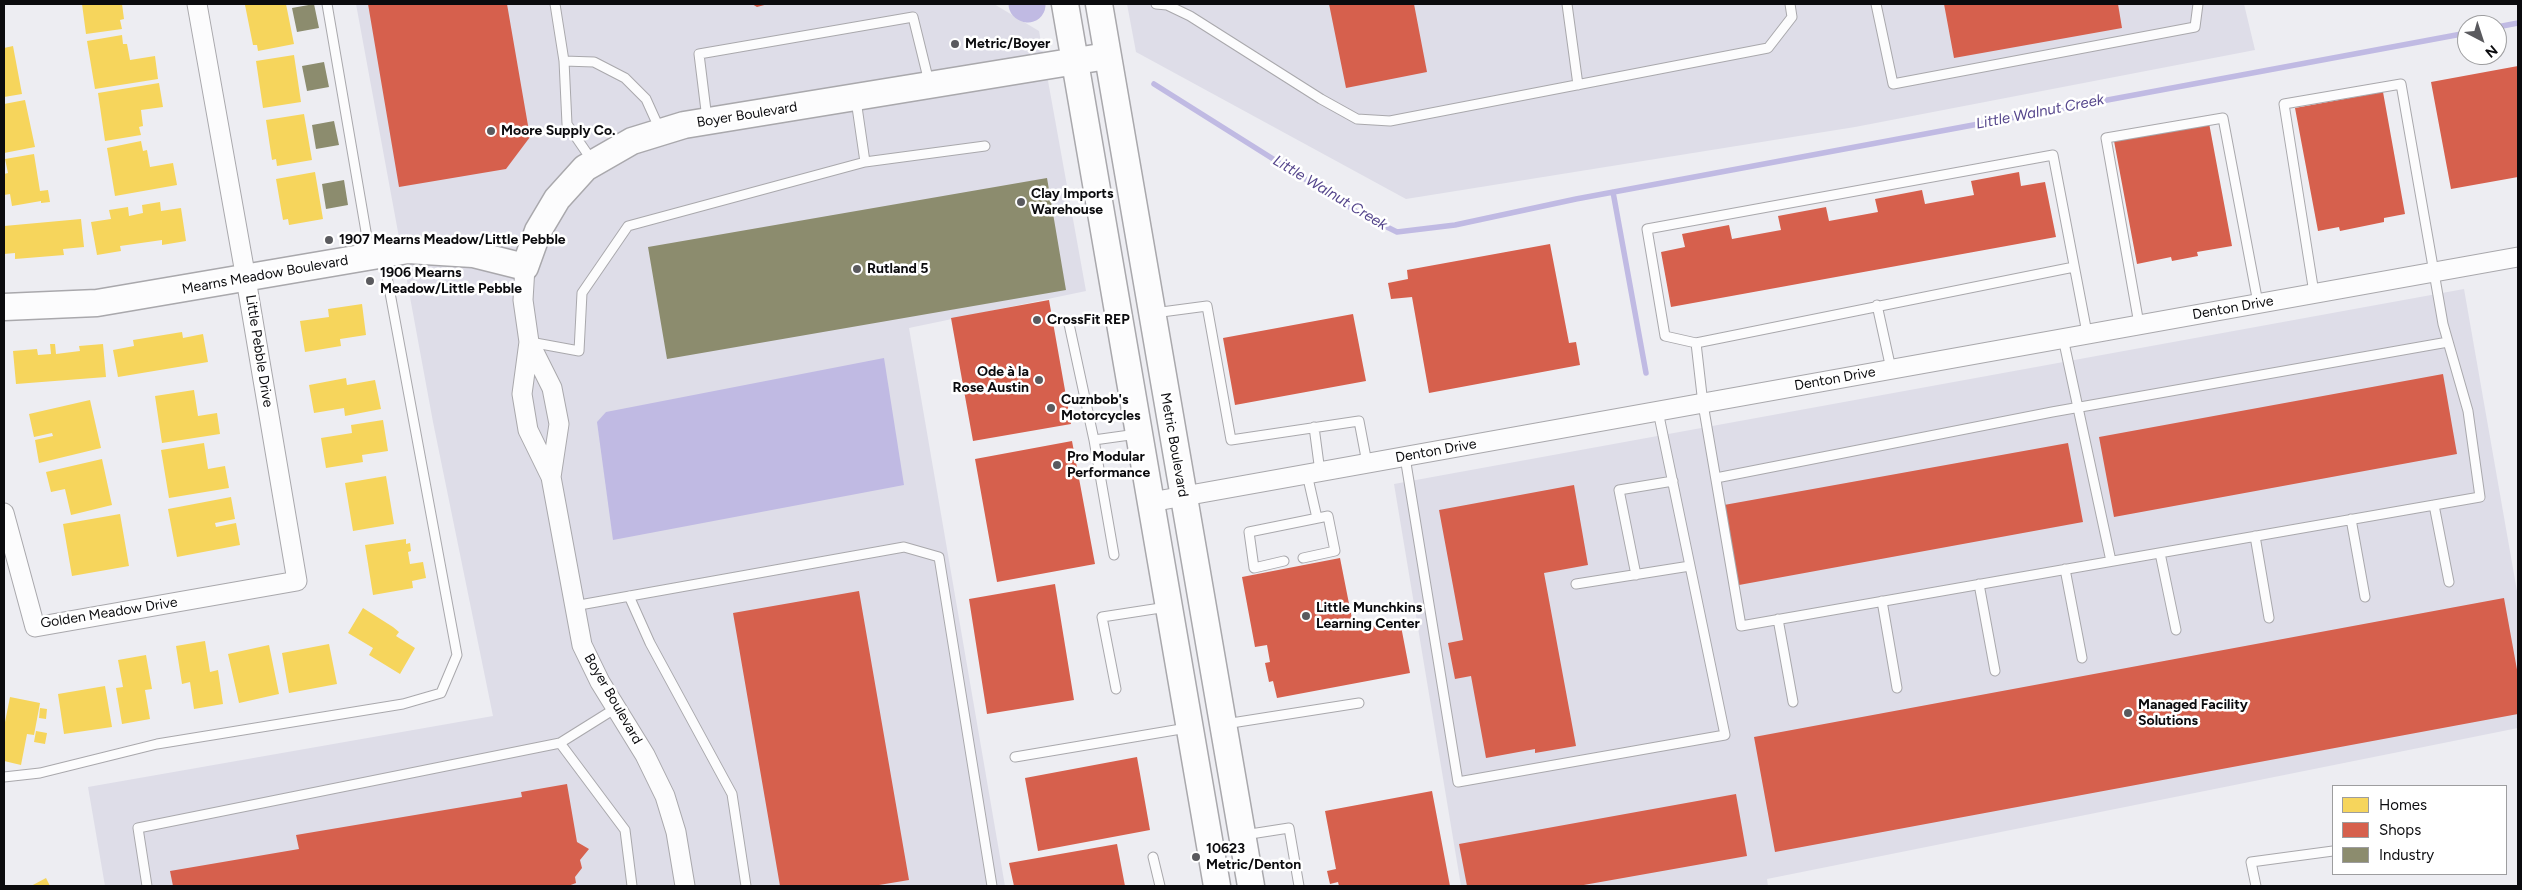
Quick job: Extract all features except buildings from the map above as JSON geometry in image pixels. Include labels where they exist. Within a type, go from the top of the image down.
[{"type":"main road","name":"Metric Boulevard","points":[[1076,5],[1107,56],[1251,886]]},
{"type":"main road","name":"Metric Boulevard","points":[[1076,5],[1075,61],[1217,886]]},
{"type":"main road","name":"Boyer Boulevard","points":[[526,267],[538,231],[557,199],[585,168],[632,141],[684,125],[1107,56]]},
{"type":"main road","name":"Mearns Meadow Boulevard","points":[[4,307],[97,303],[408,250],[472,254],[526,267]]},
{"type":"street","name":"Little Pebble Drive","points":[[197,4],[297,581]]},
{"type":"street","name":"Denton Drive","points":[[1151,502],[2518,257]]},
{"type":"street","name":"Boyer Boulevard","points":[[526,267],[523,300],[529,342],[522,394],[528,430],[551,477],[582,645],[600,682],[645,755],[665,796],[676,832],[685,886]]},
{"type":"street","name":"Boyer Boulevard","points":[[529,342],[552,388],[560,424],[551,477]]},
{"type":"street","name":"Golden Meadow Drive","points":[[4,513],[35,627],[297,581]]},
{"type":"lane","points":[[4,777],[40,773],[157,744],[403,704],[441,692],[457,655],[327,4]]},
{"type":"lane","points":[[555,4],[564,62],[567,124],[594,163]]},
{"type":"lane","points":[[1156,4],[1167,6],[1190,16],[1321,99],[1357,119],[1390,122],[1768,48],[1792,17],[1790,4]]},
{"type":"lane","points":[[1567,4],[1578,86]]},
{"type":"lane","points":[[1876,4],[1893,84],[2196,27],[2198,4]]},
{"type":"lane","points":[[708,122],[699,54],[913,17],[930,85]]},
{"type":"lane","points":[[564,62],[594,62],[625,78],[646,99],[662,132]]},
{"type":"lane","points":[[1696,343],[1703,404],[1741,626],[2480,497],[2468,411],[2442,324],[2435,272],[2401,84],[2284,104],[2314,294]]},
{"type":"lane","points":[[855,98],[865,162]]},
{"type":"lane","points":[[2139,324],[2106,138],[2213,119],[2223,118],[2258,303]]},
{"type":"lane","points":[[529,342],[579,351],[582,292],[628,226],[865,162],[985,146]]},
{"type":"lane","points":[[2074,267],[1877,305],[1696,343],[1665,336],[1647,229],[2053,155],[2087,333]]},
{"type":"lane","points":[[1877,305],[1891,369]]},
{"type":"lane","points":[[1152,313],[1207,306],[1231,440],[1359,421],[1367,464]]},
{"type":"lane","points":[[1069,324],[1094,440],[1114,555]]},
{"type":"lane","points":[[2063,338],[2111,561]]},
{"type":"lane","points":[[1716,478],[2078,408],[2448,342]]},
{"type":"lane","points":[[1405,457],[1458,782],[1725,735],[1658,411]]},
{"type":"lane","points":[[1314,428],[1314,473],[1318,518]]},
{"type":"lane","points":[[1094,440],[1140,433]]},
{"type":"lane","points":[[1636,575],[1619,490],[1673,481]]},
{"type":"lane","points":[[2434,505],[2449,582]]},
{"type":"lane","points":[[1284,562],[1254,568],[1249,532],[1328,516],[1335,551],[1303,558]]},
{"type":"lane","points":[[2352,519],[2365,597]]},
{"type":"lane","points":[[2256,536],[2269,618]]},
{"type":"lane","points":[[574,606],[904,547],[939,557],[992,886]]},
{"type":"lane","points":[[2160,553],[2176,630]]},
{"type":"lane","points":[[1576,584],[1690,566]]},
{"type":"lane","points":[[2064,569],[2082,658]]},
{"type":"lane","points":[[1979,584],[1995,671]]},
{"type":"lane","points":[[629,596],[650,642],[732,794],[746,886]]},
{"type":"lane","points":[[1882,601],[1898,688]]},
{"type":"lane","points":[[1116,689],[1102,617],[1169,607]]},
{"type":"lane","points":[[1778,619],[1793,702]]},
{"type":"lane","points":[[1223,724],[1359,704]]},
{"type":"lane","points":[[147,886],[138,828],[560,743],[616,708]]},
{"type":"lane","points":[[1015,757],[1190,728]]},
{"type":"lane","points":[[560,743],[624,830],[632,886]]},
{"type":"lane","points":[[1242,835],[1290,828],[1299,886]]},
{"type":"lane","points":[[2256,886],[2251,862],[2332,851]]},
{"type":"lane","points":[[1153,857],[1160,886]]},
{"type":"shaded area","points":[[356,4],[994,4],[1039,31],[1086,291],[909,328],[1005,886],[105,886],[88,787],[493,716],[433,422]]},
{"type":"shaded area","points":[[1127,4],[2244,4],[2255,50],[1855,127],[1406,199],[1136,52]]},
{"type":"shaded area","points":[[2464,289],[2518,597],[2518,728],[1767,879],[1768,886],[1461,886],[1394,484]]},
{"type":"shaded area","points":[[884,358],[904,485],[613,540],[597,422],[606,412]]},
{"type":"waterway","name":"Little Walnut Creek","points":[[2507,25],[2518,23]]},
{"type":"waterway","name":"Little Walnut Creek","points":[[1154,84],[1359,213],[1397,232],[1455,225],[1576,199],[2457,35]]},
{"type":"waterway","name":"Little Walnut Creek","points":[[1613,192],[1646,373]]},
{"type":"place","name":"Metric/Boyer","points":[[955,44]]},
{"type":"place","name":"Moore Supply Co.","points":[[491,131]]},
{"type":"place","name":"Clay Imports Warehouse","points":[[1021,202]]},
{"type":"place","name":"1907 Mearns Meadow/Little Pebble","points":[[329,240]]},
{"type":"place","name":"Rutland 5","points":[[857,269]]},
{"type":"place","name":"1906 Mearns Meadow/Little Pebble","points":[[370,281]]},
{"type":"place","name":"CrossFit REP","points":[[1037,320]]},
{"type":"place","name":"Ode à la Rose Austin","points":[[1039,380]]},
{"type":"place","name":"Cuznbob's Motorcycles","points":[[1051,408]]},
{"type":"place","name":"Pro Modular Performance","points":[[1057,465]]},
{"type":"place","name":"Little Munchkins Learning Center","points":[[1306,616]]},
{"type":"place","name":"Managed Facility Solutions","points":[[2128,713]]},
{"type":"place","name":"10623 Metric/Denton","points":[[1196,857]]}]
